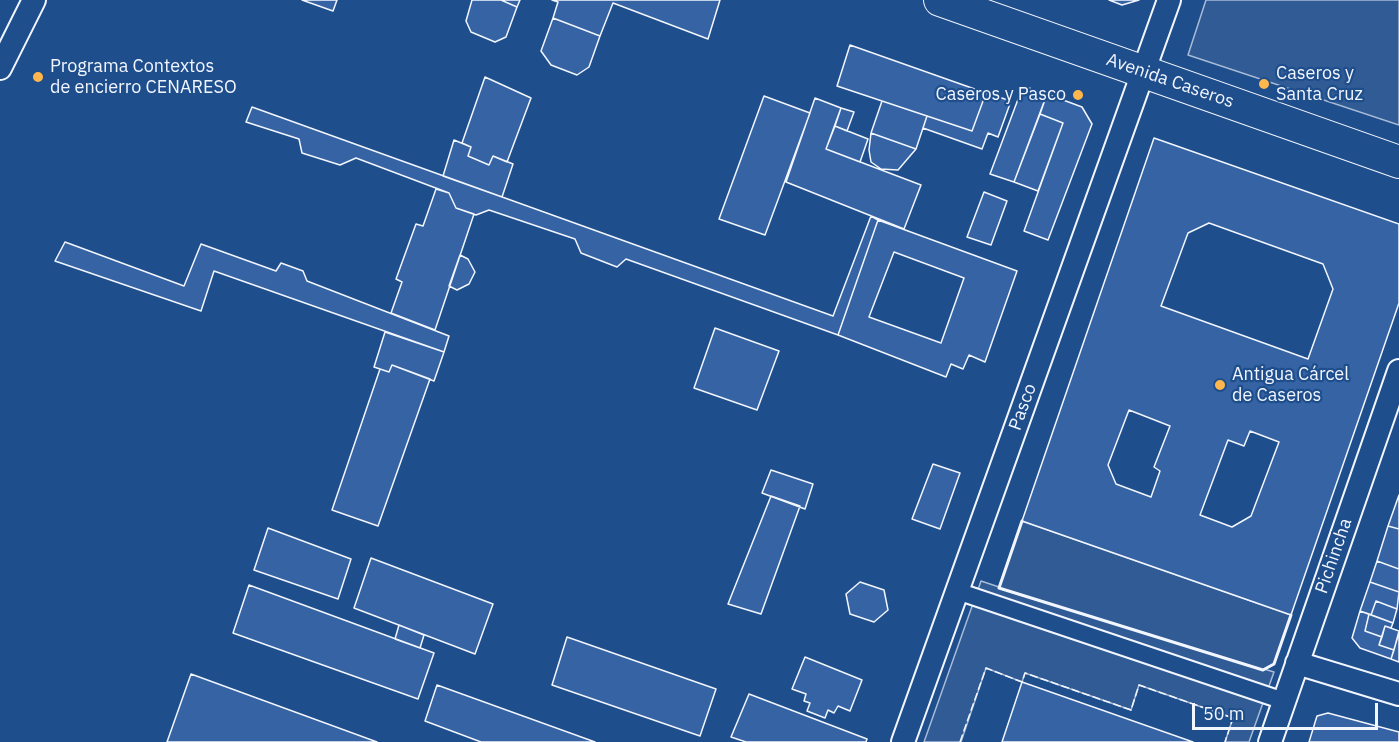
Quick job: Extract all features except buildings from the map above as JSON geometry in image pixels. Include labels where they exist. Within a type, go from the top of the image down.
[{"type":"main road","name":"Avenida Caseros","points":[[940,0],[1399,162]]},
{"type":"street","points":[[0,68],[34,0]]},
{"type":"street","name":"Pasco","points":[[903,742],[1169,0]]},
{"type":"street","name":"Pichincha","points":[[1270,742],[1399,371]]},
{"type":"street","points":[[957,591],[1284,701]]},
{"type":"street","points":[[1297,663],[1399,694]]},
{"type":"shaded area","points":[[1206,0],[1399,0],[1399,125],[1188,55]]},
{"type":"shaded area","points":[[1022,521],[1291,615],[1274,664],[1264,669],[1274,672],[1249,742],[1225,742],[1233,718],[1139,685],[1131,710],[1025,673],[1022,682],[986,668],[961,742],[924,742],[981,581],[999,587]]},
{"type":"fence","points":[[960,742],[986,668],[1022,682],[1025,673],[1131,710],[1139,685],[1233,718],[1225,742]]},
{"type":"wall","points":[[1022,521],[999,588],[1263,670],[1274,664],[1291,615]]},
{"type":"place","name":"Programa Contextos de encierro CENARESO","points":[[38,77]]},
{"type":"place","name":"Caseros y Santa Cruz","points":[[1264,84]]},
{"type":"place","name":"Caseros y Pasco","points":[[1078,95]]},
{"type":"place","name":"Antigua Cárcel de Caseros","points":[[1220,385]]}]
